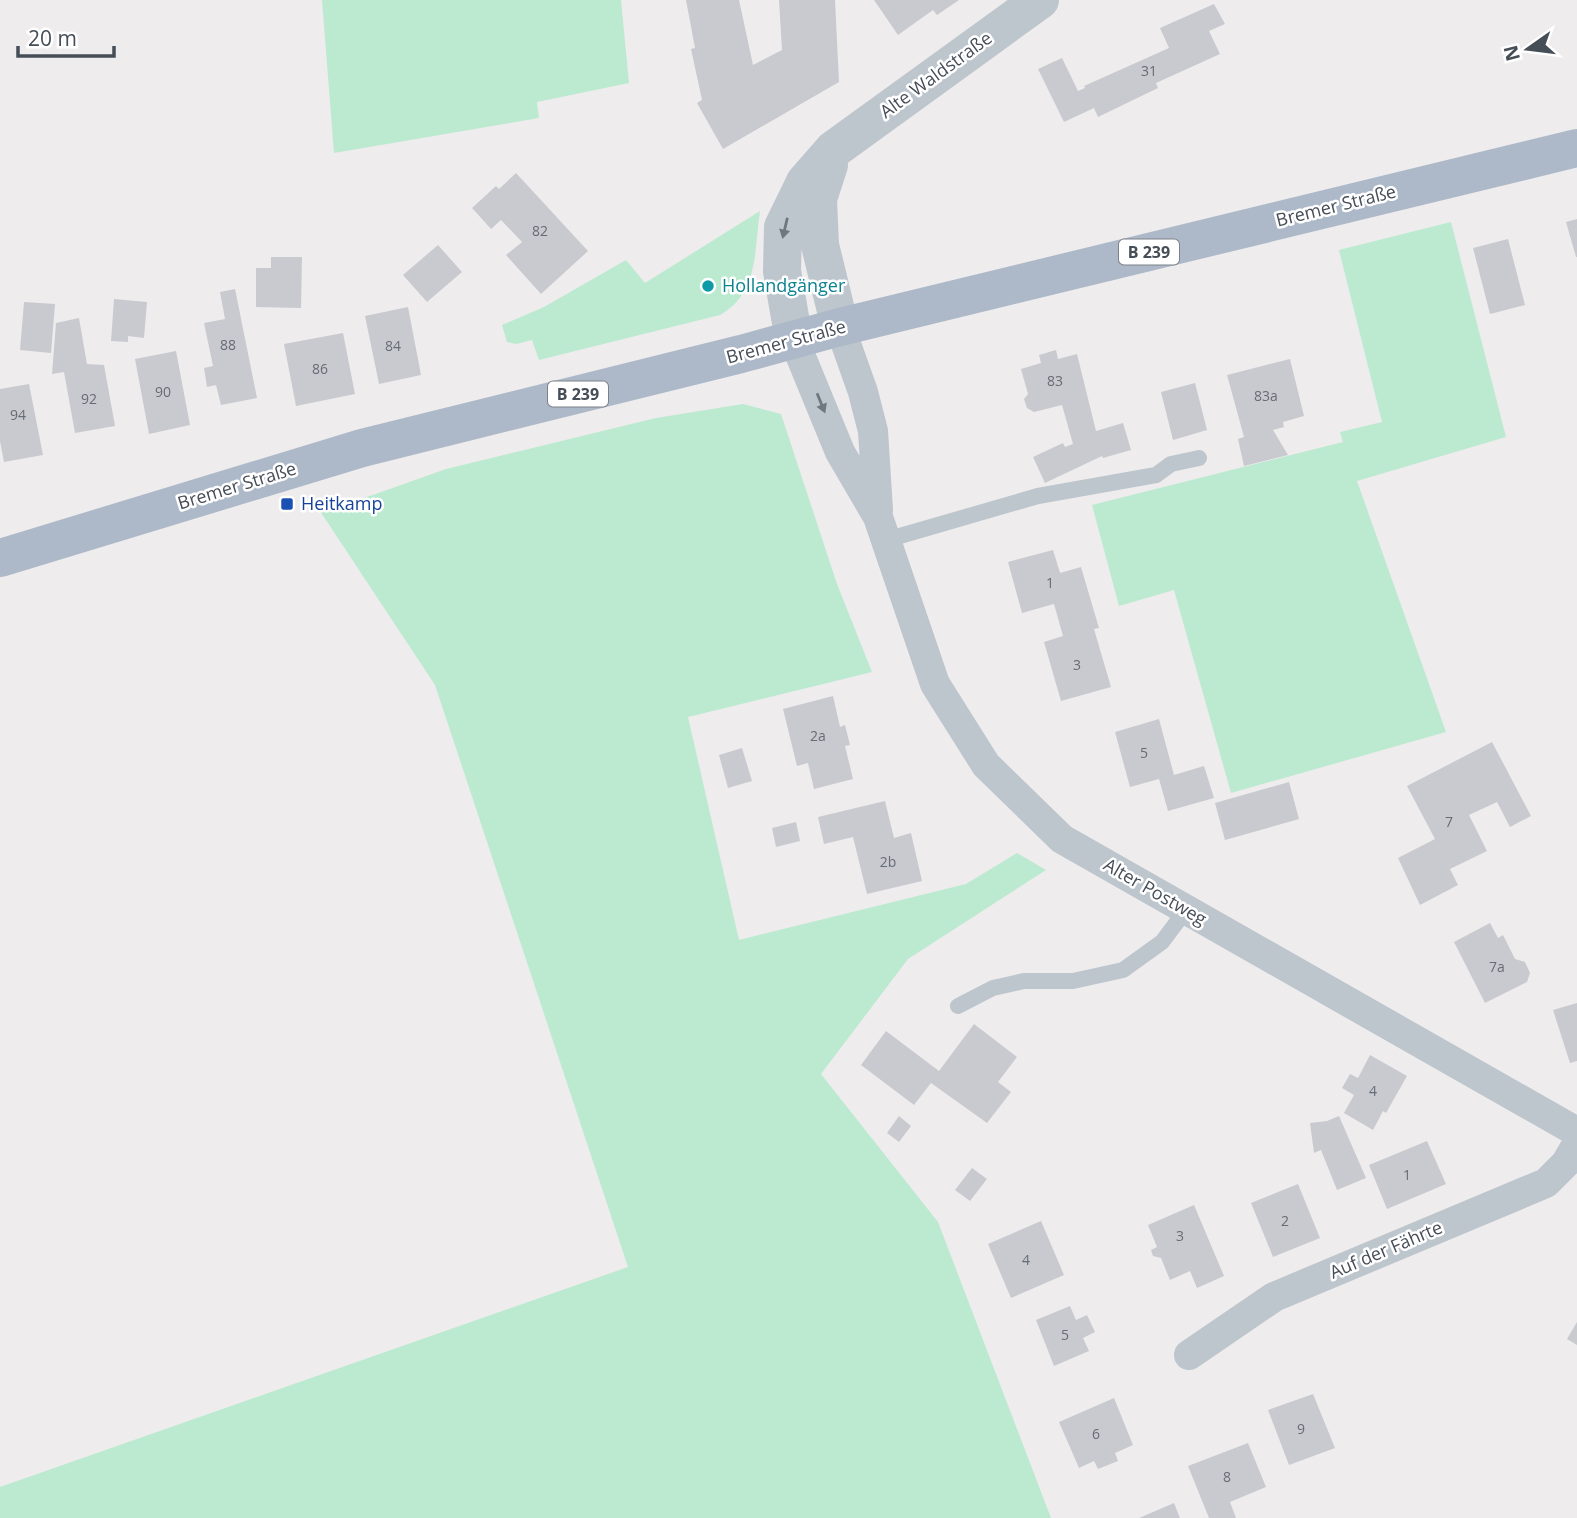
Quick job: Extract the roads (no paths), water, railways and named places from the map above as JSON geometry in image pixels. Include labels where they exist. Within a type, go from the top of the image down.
[{"type":"main road","name":"Bremer Straße","points":[[0,558],[362,448],[840,327],[1577,148]]},
{"type":"street","name":"Alte Waldstraße","points":[[794,340],[782,271],[783,227],[805,182],[833,150],[1040,0]]},
{"type":"street","points":[[833,150],[818,199],[820,245],[840,327]]},
{"type":"street","name":"Alter Postweg","points":[[840,327],[863,392],[873,431],[882,529]]},
{"type":"street","name":"Alter Postweg","points":[[794,340],[840,452],[882,529],[935,684],[986,765],[1062,839],[1577,1132]]},
{"type":"street","name":"Auf der Fährte","points":[[1189,1355],[1274,1297],[1546,1183],[1566,1163],[1577,1144]]},
{"type":"lane","points":[[882,529],[1038,496],[1156,475],[1171,464],[1199,458]]},
{"type":"lane","points":[[958,1006],[993,988],[1024,982],[1073,981],[1123,970],[1162,942],[1186,910]]},
{"type":"place","name":"Hollandgänger","points":[[708,286]]},
{"type":"place","name":"Heitkamp","points":[[287,504]]}]
